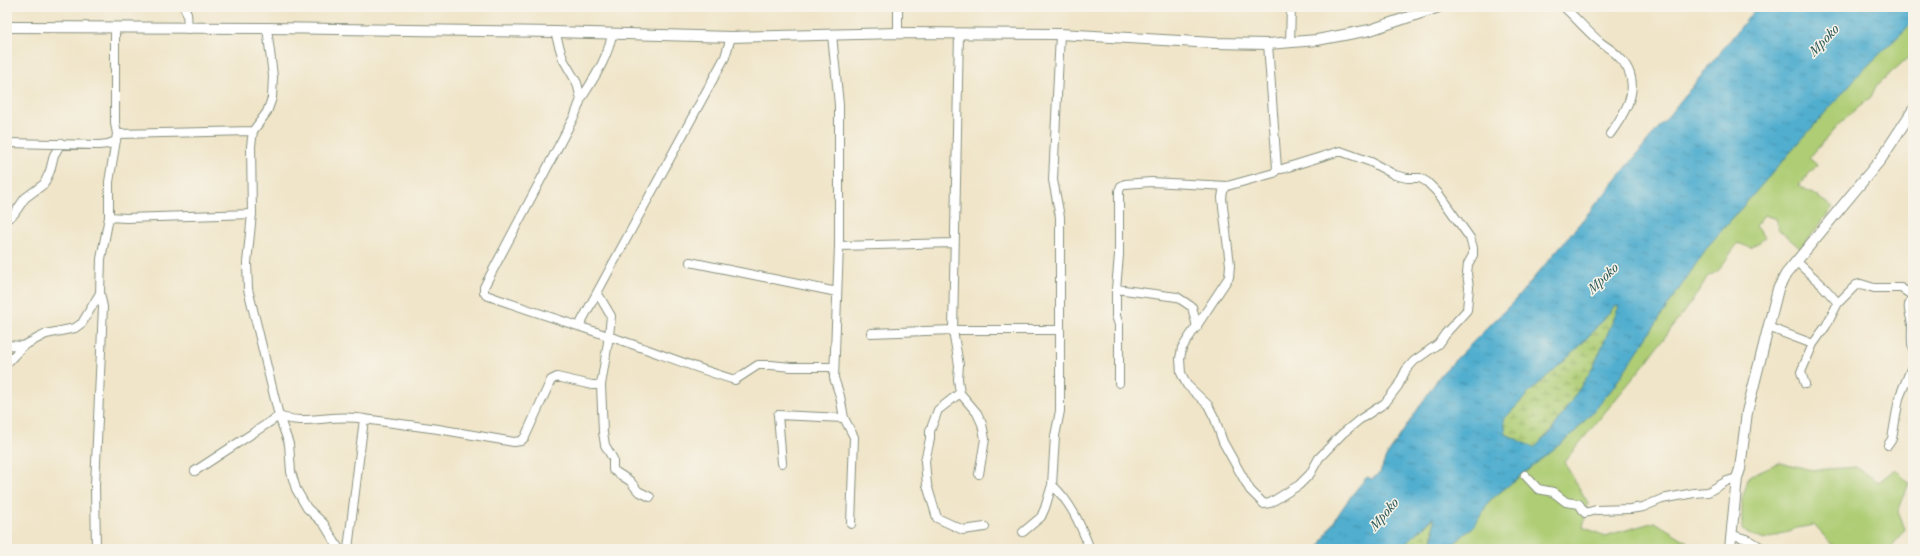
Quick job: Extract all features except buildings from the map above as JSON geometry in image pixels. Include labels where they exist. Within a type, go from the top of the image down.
[{"type":"street","points":[[184,7],[187,13],[188,29]]},
{"type":"street","points":[[898,7],[898,33]]},
{"type":"street","points":[[1290,43],[1291,7]]},
{"type":"street","points":[[1564,7],[1600,42],[1618,56],[1632,79],[1632,92],[1625,114],[1610,134]]},
{"type":"street","points":[[7,27],[188,29],[267,28],[555,32],[731,37],[898,33],[1060,34],[1193,42],[1268,44],[1290,43],[1370,30],[1436,8]]},
{"type":"street","points":[[96,549],[95,485],[103,307],[100,293],[101,259],[109,217],[109,182],[116,137],[115,28]]},
{"type":"street","points":[[267,28],[273,76],[272,98],[267,112],[253,131],[251,146],[252,214],[247,264],[248,289],[279,416],[289,444],[291,472],[296,489],[307,508],[324,524],[339,549]]},
{"type":"street","points":[[555,32],[563,59],[577,84],[581,99]]},
{"type":"street","points":[[959,33],[953,330],[959,365],[958,379],[960,393],[977,413],[982,424],[985,439],[979,474]]},
{"type":"street","points":[[612,34],[606,57],[581,99],[575,115],[484,287],[484,292],[537,314],[579,326],[661,356],[682,361],[705,371],[735,380],[758,365],[834,367]]},
{"type":"street","points":[[1023,532],[1041,517],[1045,508],[1052,485],[1054,436],[1060,412],[1060,217],[1053,180],[1060,34]]},
{"type":"street","points":[[832,35],[839,105],[839,246],[834,378],[840,396],[844,418],[854,437],[851,524]]},
{"type":"street","points":[[579,326],[598,294],[724,57],[731,37]]},
{"type":"street","points":[[1119,383],[1119,326],[1116,316],[1116,289],[1119,256],[1119,191],[1121,186],[1125,184],[1151,182],[1228,186],[1274,174],[1277,169],[1268,44]]},
{"type":"street","points":[[1730,549],[1733,535],[1737,478],[1740,469],[1747,412],[1778,289],[1786,274],[1881,159],[1913,110]]},
{"type":"street","points":[[7,143],[98,145],[108,144],[116,137],[253,131]]},
{"type":"street","points":[[7,219],[14,214],[25,198],[44,184],[50,171],[54,155],[61,143]]},
{"type":"street","points":[[1228,186],[1223,191],[1222,198],[1230,265],[1229,277],[1182,348],[1180,359],[1182,373],[1187,385],[1208,405],[1215,419],[1223,442],[1250,490],[1264,504],[1270,504],[1299,485],[1310,474],[1319,458],[1342,434],[1359,420],[1385,403],[1398,386],[1406,370],[1414,361],[1438,344],[1466,310],[1469,287],[1467,274],[1468,264],[1473,255],[1473,248],[1470,238],[1438,193],[1427,182],[1420,178],[1407,178],[1395,175],[1371,162],[1340,151],[1282,169],[1277,169]]},
{"type":"street","points":[[109,217],[126,218],[252,214]]},
{"type":"street","points":[[839,246],[954,243]]},
{"type":"street","points":[[690,262],[837,292]]},
{"type":"street","points":[[1797,262],[1822,285],[1838,303]]},
{"type":"street","points":[[1805,384],[1801,372],[1813,344],[1826,326],[1838,303],[1856,285],[1861,284],[1874,288],[1900,288],[1913,297],[1908,308],[1912,325],[1910,339],[1913,349]]},
{"type":"street","points":[[1116,289],[1177,297],[1192,307],[1197,327]]},
{"type":"street","points":[[7,363],[23,346],[46,334],[75,328],[82,323],[100,293]]},
{"type":"street","points":[[598,294],[611,316],[601,385],[605,445],[613,459],[613,470],[630,481],[638,490],[650,497]]},
{"type":"street","points":[[1768,327],[1813,344]]},
{"type":"street","points":[[871,333],[953,330],[1060,330]]},
{"type":"street","points":[[7,345],[23,346]]},
{"type":"street","points":[[1888,445],[1892,439],[1899,398],[1913,364]]},
{"type":"street","points":[[279,416],[289,420],[336,417],[364,420],[438,429],[514,442],[521,441],[525,437],[551,380],[557,376],[592,385],[601,385]]},
{"type":"street","points":[[960,393],[938,410],[932,426],[925,461],[927,485],[937,518],[963,530],[985,527]]},
{"type":"street","points":[[782,463],[778,415],[844,418]]},
{"type":"street","points":[[195,471],[279,416]]},
{"type":"street","points":[[348,549],[364,420]]},
{"type":"street","points":[[1524,475],[1538,489],[1553,492],[1566,502],[1579,504],[1585,513],[1596,510],[1630,510],[1643,507],[1662,499],[1708,492],[1727,481],[1737,478]]},
{"type":"street","points":[[1052,485],[1061,493],[1075,515],[1090,549]]},
{"type":"street","points":[[1733,535],[1749,540],[1764,549]]},
{"type":"green space","points":[[1913,22],[1913,53],[1876,86],[1871,97],[1839,124],[1809,158],[1817,165],[1799,185],[1833,207],[1801,249],[1779,230],[1776,219],[1764,215],[1755,226],[1765,238],[1751,248],[1738,243],[1718,271],[1707,277],[1700,290],[1647,361],[1564,462],[1588,503],[1583,527],[1605,536],[1655,522],[1691,544],[1691,549],[1448,549],[1475,525],[1489,501],[1574,433],[1612,389],[1708,246],[1860,73]]},
{"type":"green space","points":[[1620,306],[1604,344],[1585,382],[1562,417],[1548,433],[1534,448],[1506,434],[1503,419],[1578,348],[1614,307]]},
{"type":"green space","points":[[1780,462],[1812,470],[1856,467],[1879,482],[1895,469],[1909,483],[1898,512],[1905,529],[1890,549],[1881,549],[1866,545],[1857,549],[1836,549],[1814,525],[1797,528],[1764,540],[1742,530],[1742,499],[1749,476]]},
{"type":"green space","points":[[1435,517],[1431,549],[1395,549],[1404,545]]},
{"type":"water","name":"Mpoko","points":[[1757,7],[1913,7],[1913,22],[1860,73],[1708,246],[1612,389],[1574,433],[1489,501],[1475,525],[1448,549],[1431,549],[1434,533],[1434,517],[1404,545],[1395,549],[1318,549],[1340,512],[1359,486],[1367,477],[1372,479],[1380,473],[1386,457],[1441,374],[1515,300],[1617,179]],"holes":[[[1619,306],[1594,366],[1551,432],[1534,448],[1506,434],[1504,419],[1532,390],[1578,348],[1614,307]]]}]
